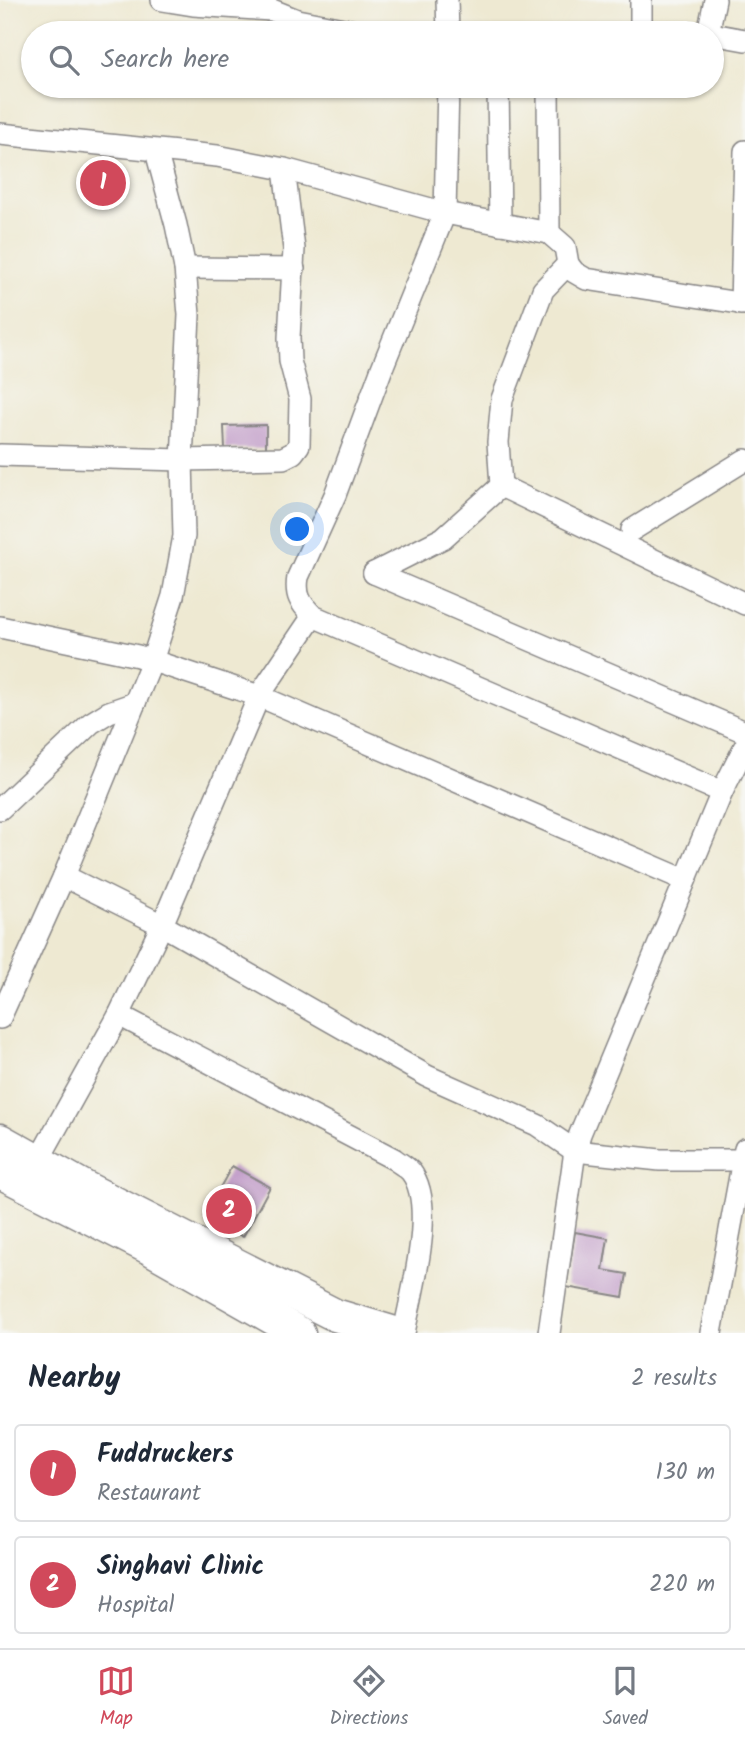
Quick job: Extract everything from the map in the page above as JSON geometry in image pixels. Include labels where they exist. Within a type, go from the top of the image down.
[{"type":"street","points":[[162,0],[193,5],[272,5],[302,21]]},
{"type":"street","points":[[447,0],[448,21]]},
{"type":"street","points":[[641,0],[641,21]]},
{"type":"street","points":[[712,21],[715,0]]},
{"type":"street","points":[[724,36],[745,40]]},
{"type":"street","points":[[448,98],[445,213],[382,368],[335,495],[298,577],[296,590],[301,605],[313,616],[722,792]]},
{"type":"street","points":[[498,98],[500,224]]},
{"type":"street","points":[[548,98],[549,233]]},
{"type":"street","points":[[0,134],[217,156],[284,169],[445,213],[549,233],[565,247],[568,264],[574,272],[586,279],[743,304],[745,151]]},
{"type":"street","points":[[0,1018],[64,876],[152,661],[173,596],[184,536],[182,460],[189,315],[185,268],[156,150]]},
{"type":"street","points":[[0,455],[182,460],[283,458],[293,453],[299,445],[300,399],[290,361],[294,249],[284,169]]},
{"type":"street","points":[[501,486],[498,442],[502,399],[543,290],[568,264]]},
{"type":"street","points":[[185,268],[294,269]]},
{"type":"street","points":[[632,530],[745,460]]},
{"type":"street","points":[[501,486],[745,604]]},
{"type":"street","points":[[501,486],[443,538],[373,573],[745,732]]},
{"type":"street","points":[[38,1161],[120,1015],[162,925],[259,696],[313,616]]},
{"type":"street","points":[[0,627],[152,661],[259,696],[685,880]]},
{"type":"street","points":[[0,809],[91,723],[109,712],[135,703]]},
{"type":"street","points":[[549,1333],[575,1150],[722,792],[745,746]]},
{"type":"street","points":[[64,876],[162,925],[427,1076],[537,1125],[575,1150],[660,1160],[744,1156],[711,1333]]},
{"type":"street","points":[[120,1015],[394,1158],[411,1172],[421,1192],[424,1218],[404,1333]]},
{"type":"street","points":[[0,1140],[333,1324],[395,1333]]},
{"type":"street","points":[[0,1172],[153,1250],[299,1333]]},
{"type":"building","points":[[266,425],[266,449],[225,449],[224,426]]},
{"type":"building","points":[[232,1166],[270,1187],[243,1237],[204,1216]]},
{"type":"building","points":[[575,1232],[608,1238],[603,1270],[627,1274],[623,1297],[566,1287]]},
{"type":"place","name":"Fuddruckers","points":[[103,183]]},
{"type":"place","name":"Singhavi Clinic","points":[[229,1211]]}]
